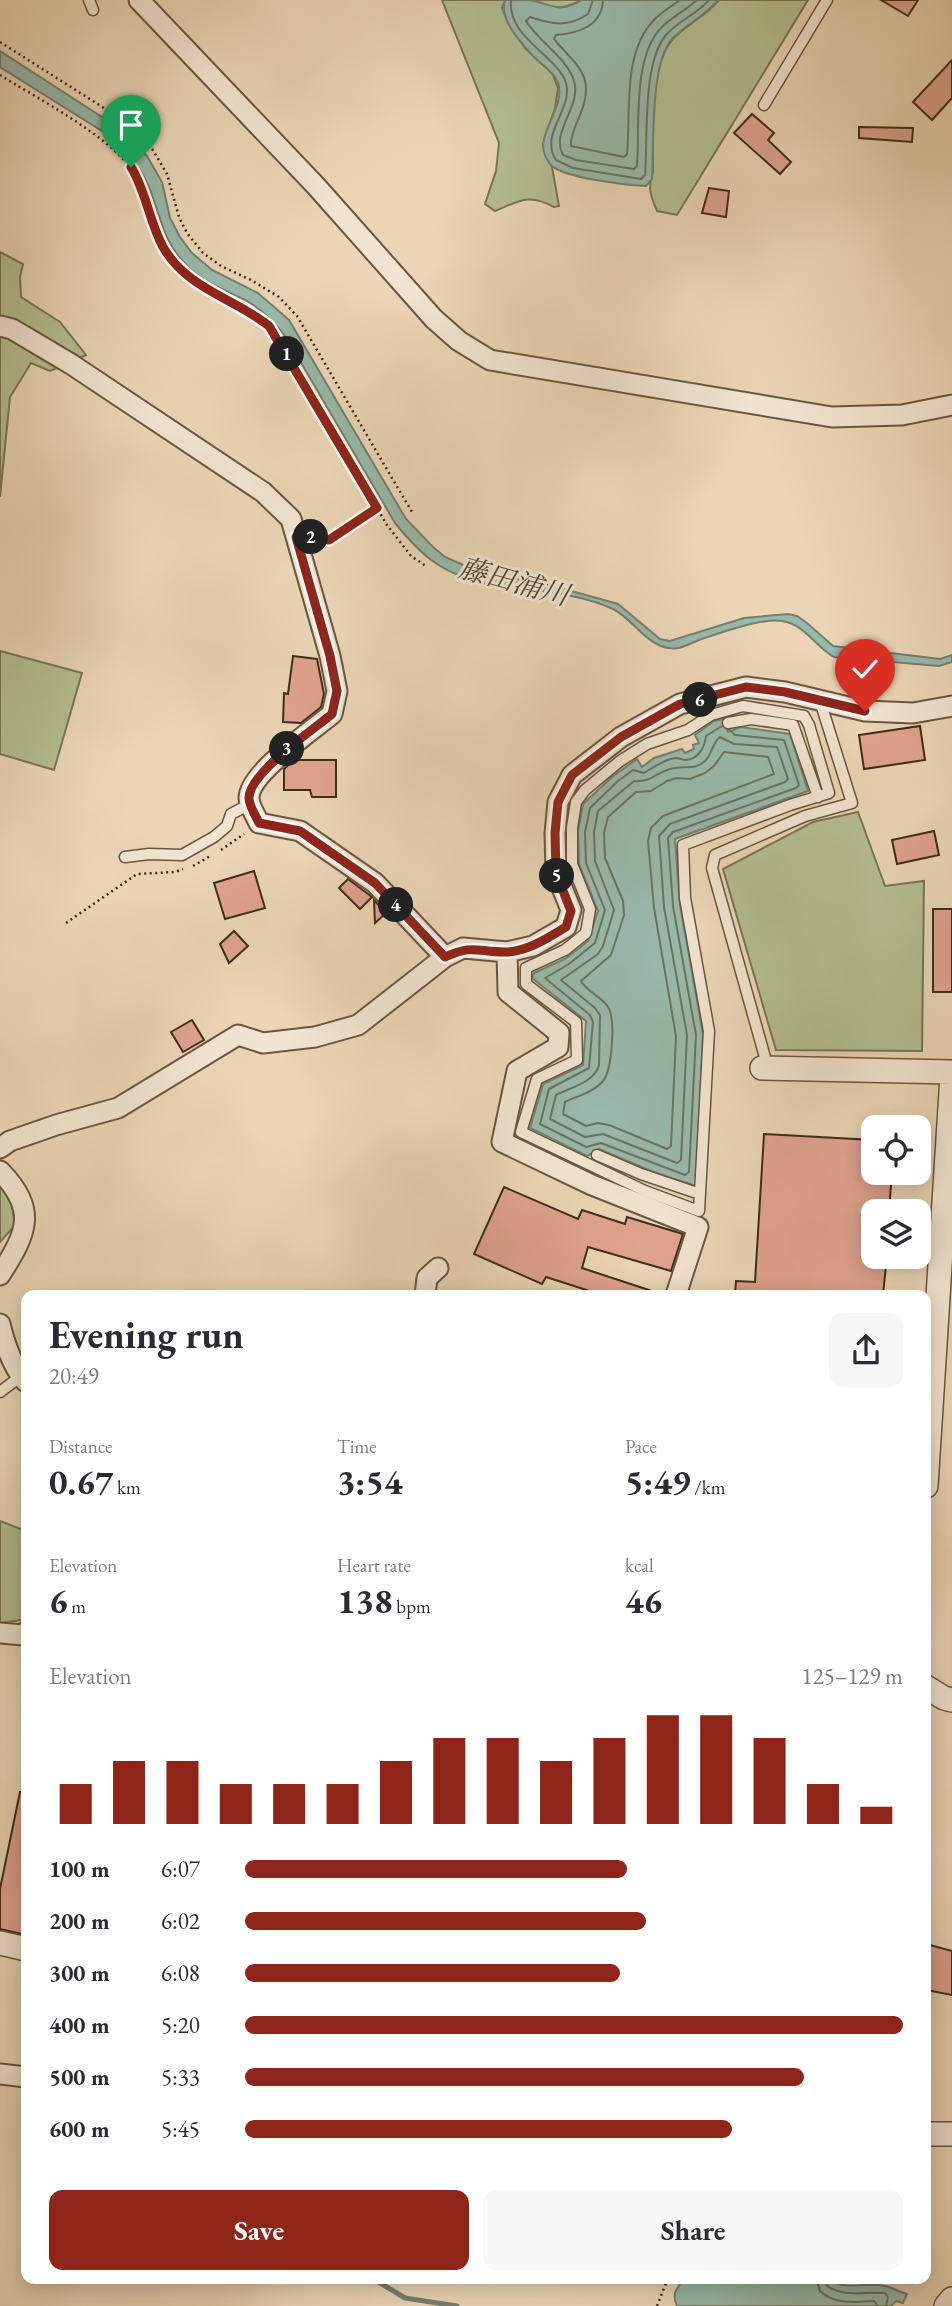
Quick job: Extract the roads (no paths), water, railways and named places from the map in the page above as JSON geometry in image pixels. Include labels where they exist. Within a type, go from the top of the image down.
[{"type":"street","points":[[139,0],[316,186],[434,319],[459,341],[490,360],[832,416],[902,415],[952,405]]},
{"type":"street","points":[[0,326],[12,329],[71,364],[264,492],[291,519],[330,656],[337,691],[332,714],[283,752],[252,785],[250,804],[259,823],[300,831],[375,883],[445,957]]},
{"type":"street","points":[[0,1147],[55,1125],[118,1108],[238,1035],[263,1043],[315,1037],[358,1025],[445,957],[463,948],[507,952],[533,946],[566,927],[571,911],[556,873],[555,833],[558,802],[572,775],[621,737],[680,704],[746,687],[865,711],[914,713],[952,706]]},
{"type":"street","points":[[507,952],[508,992],[559,1033],[558,1046],[517,1071],[502,1142],[592,1185],[698,1227],[678,1290]]},
{"type":"street","points":[[765,1068],[952,1074],[931,1407]]},
{"type":"street","points":[[0,1171],[16,1188],[24,1208],[24,1228],[17,1249],[0,1275]]},
{"type":"street","points":[[426,1290],[428,1278],[438,1268]]},
{"type":"street","points":[[0,1324],[4,1341],[21,1373]]},
{"type":"street","points":[[0,1633],[21,1635]]},
{"type":"street","points":[[931,1690],[952,1700]]},
{"type":"street","points":[[0,1943],[21,1948]]},
{"type":"street","points":[[0,2074],[21,2076]]},
{"type":"street","points":[[931,2134],[952,2134]]},
{"type":"street","points":[[946,2306],[952,2299]]},
{"type":"lane","points":[[764,105],[827,0]]},
{"type":"lane","points":[[765,1068],[712,868],[715,855],[805,816],[852,803],[820,701]]},
{"type":"lane","points":[[743,706],[804,716],[829,793],[683,845],[685,898],[709,1031],[701,1194],[699,1211],[645,1191],[521,1132],[537,1079],[577,1060],[576,1022],[526,984],[526,968],[565,950],[586,933],[590,909],[572,864],[572,828],[576,802],[585,790],[646,744],[688,730],[711,715],[743,706]]},
{"type":"lane","points":[[728,723],[738,719],[751,719],[793,725],[818,797]]},
{"type":"lane","points":[[125,857],[149,854],[182,855],[214,837],[226,826],[231,814],[250,804]]},
{"type":"lane","points":[[597,1154],[641,1174],[701,1194]]},
{"type":"lane","points":[[0,1392],[21,1381]]},
{"type":"water","points":[[505,0],[528,0],[566,7],[582,0],[718,0],[677,34],[665,51],[657,85],[652,179],[646,186],[581,177],[551,165],[543,145],[557,104],[558,83],[554,75],[533,56],[512,30],[505,15]]},
{"type":"water","name":"藤田浦川","points":[[0,51],[122,130],[147,156],[162,182],[170,218],[180,237],[192,253],[212,270],[258,293],[289,320],[406,519],[445,557],[470,568],[557,587],[618,604],[660,639],[670,641],[744,618],[788,614],[807,623],[833,646],[940,659],[952,655],[952,662],[939,666],[834,657],[797,626],[782,621],[752,624],[681,647],[669,648],[653,642],[620,613],[601,604],[554,593],[493,583],[491,585],[461,576],[437,564],[395,523],[286,337],[253,305],[208,282],[187,266],[172,247],[145,178],[129,154],[113,138],[0,67]]},
{"type":"water","points":[[732,717],[735,726],[727,729],[728,732],[741,727],[790,734],[808,791],[675,839],[680,905],[703,1034],[696,1186],[656,1173],[599,1149],[587,1156],[530,1128],[543,1084],[583,1065],[586,1021],[532,978],[534,973],[565,959],[588,941],[598,911],[579,864],[578,831],[583,804],[613,776],[637,759],[642,767],[654,758],[682,749],[685,753],[699,743],[695,735],[714,721]]},
{"type":"water","points":[[680,2284],[878,2285],[907,2294],[903,2303],[896,2301],[891,2306],[677,2306],[677,2288]]},
{"type":"waterway","points":[[382,2284],[405,2298],[457,2306]]}]
